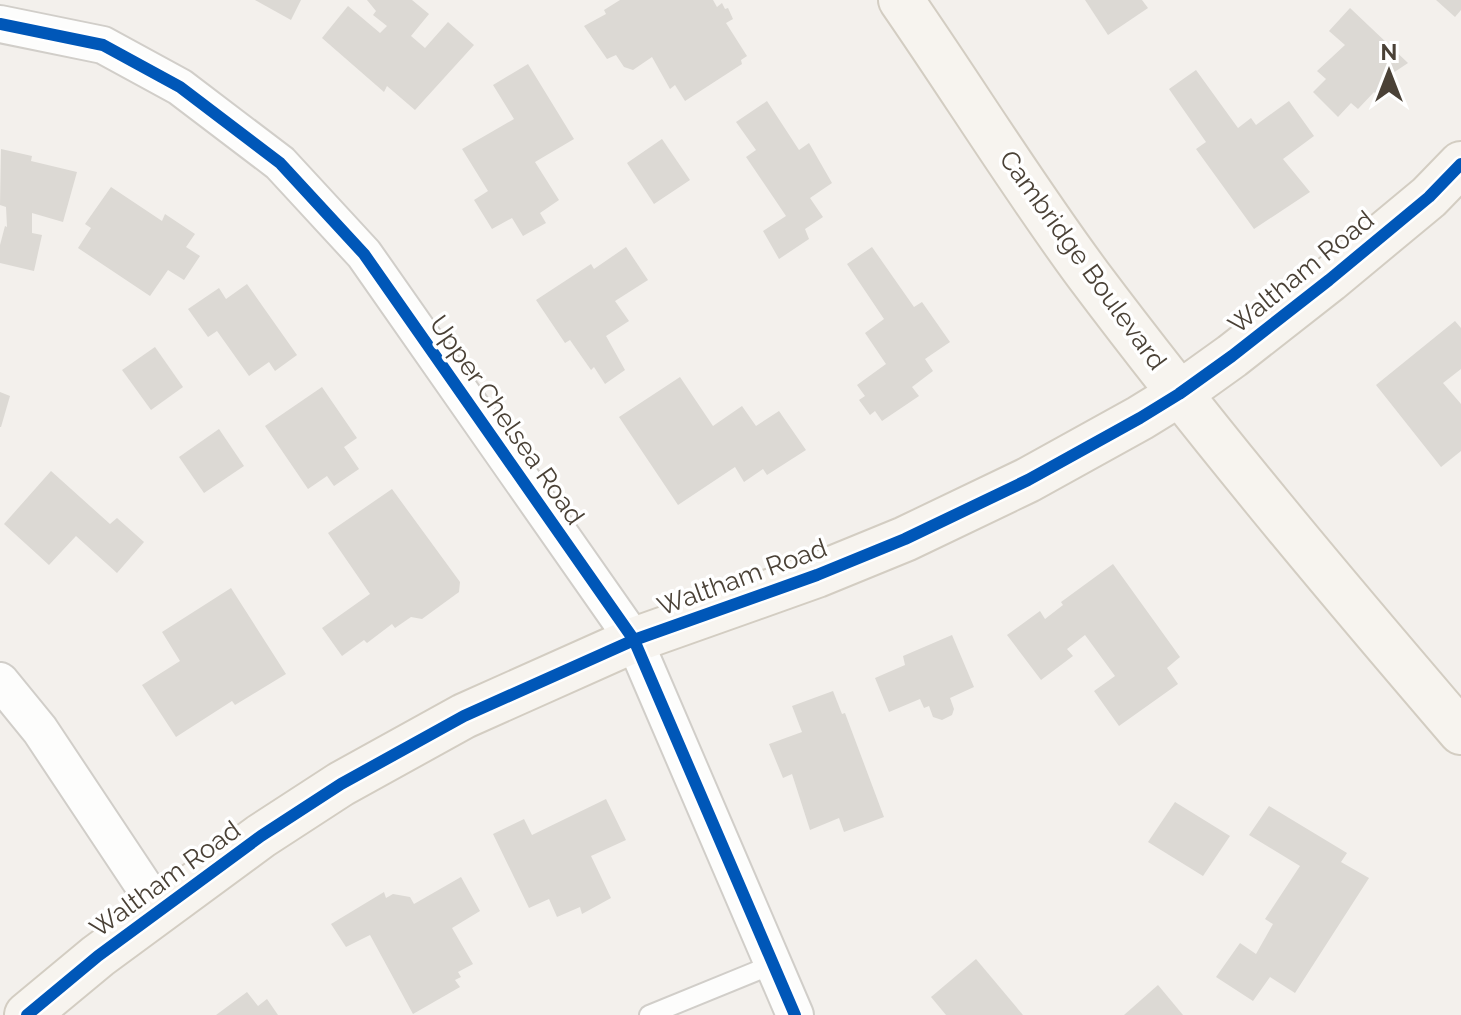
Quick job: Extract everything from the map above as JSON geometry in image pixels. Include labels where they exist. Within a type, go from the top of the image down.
[{"type":"street","name":"Cambridge Boulevard","points":[[901,0],[1088,273],[1179,394],[1337,588],[1461,732]]},
{"type":"street","name":"Upper Chelsea Road","points":[[0,24],[103,45],[180,87],[280,163],[364,254],[634,640],[795,1015]]},
{"type":"street","name":"Waltham Road","points":[[27,1015],[159,909],[261,836],[341,784],[464,716],[634,640],[817,575],[905,539],[1028,480],[1179,394],[1329,280],[1429,197],[1461,164]]},
{"type":"street","points":[[0,681],[40,730],[159,909]]},
{"type":"lane","points":[[649,1015],[774,964]]},
{"type":"building","points":[[255,0],[301,0],[291,20]]},
{"type":"building","points":[[367,0],[412,0],[429,14],[411,36],[425,48],[448,22],[474,45],[415,110],[387,86],[384,92],[322,38],[348,6],[380,33],[387,26],[373,15],[376,11]]},
{"type":"building","points":[[620,0],[713,0],[717,7],[722,3],[733,19],[726,23],[747,56],[741,60],[742,64],[685,101],[675,85],[670,89],[652,57],[633,70],[624,67],[616,55],[607,59],[584,26],[606,14],[604,10]]},
{"type":"building","points":[[1085,0],[1142,0],[1148,8],[1108,35]]},
{"type":"building","points":[[1436,0],[1461,0],[1461,10],[1455,17]]},
{"type":"building","points":[[1350,8],[1408,63],[1390,75],[1395,81],[1380,98],[1374,92],[1358,109],[1351,103],[1338,117],[1313,92],[1326,79],[1317,71],[1345,45],[1329,31]]},
{"type":"building","points":[[528,64],[574,139],[535,162],[559,200],[540,213],[546,223],[523,236],[512,218],[492,229],[474,200],[488,191],[462,149],[514,119],[493,85]]},
{"type":"building","points":[[1196,70],[1238,128],[1251,118],[1256,125],[1289,101],[1314,136],[1283,159],[1310,192],[1254,229],[1196,149],[1206,142],[1169,89]]},
{"type":"building","points":[[767,101],[799,150],[809,143],[832,183],[810,198],[823,217],[805,229],[809,239],[779,259],[763,231],[786,216],[746,157],[756,150],[736,122]]},
{"type":"building","points":[[662,139],[690,180],[654,204],[627,163]]},
{"type":"building","points":[[1,149],[32,156],[31,161],[77,172],[63,222],[32,213],[32,233],[42,235],[34,271],[0,263],[0,245],[7,227],[6,207],[0,205]]},
{"type":"building","points":[[111,187],[162,221],[165,214],[195,234],[186,247],[200,256],[184,280],[168,270],[150,296],[78,248],[91,228],[85,224]]},
{"type":"building","points":[[626,247],[648,280],[615,301],[629,321],[606,336],[625,370],[605,384],[570,340],[565,343],[536,300],[591,264],[594,269]]},
{"type":"building","points":[[872,247],[914,307],[922,302],[950,342],[925,359],[933,371],[912,387],[919,396],[882,421],[875,411],[870,415],[859,400],[865,396],[857,385],[886,364],[865,333],[884,319],[847,264]]},
{"type":"building","points":[[247,284],[297,355],[275,371],[269,362],[249,376],[217,331],[208,337],[188,309],[219,288],[226,299]]},
{"type":"building","points":[[1455,321],[1461,328],[1461,369],[1443,383],[1461,404],[1461,451],[1441,467],[1376,385]]},
{"type":"building","points":[[155,347],[183,387],[151,410],[122,370]]},
{"type":"building","points":[[680,377],[713,426],[742,406],[756,426],[779,411],[806,450],[767,475],[763,469],[744,482],[735,467],[678,505],[619,417]]},
{"type":"building","points":[[322,387],[357,438],[344,447],[359,469],[334,486],[327,476],[308,489],[265,426]]},
{"type":"building","points":[[0,392],[10,396],[1,427],[0,427]]},
{"type":"building","points":[[219,429],[244,466],[204,493],[179,457]]},
{"type":"building","points":[[51,471],[110,524],[117,518],[144,542],[117,573],[76,536],[49,565],[4,524]]},
{"type":"building","points":[[392,489],[460,582],[459,592],[422,619],[411,617],[395,628],[392,624],[367,643],[364,640],[342,656],[322,628],[370,594],[328,533]]},
{"type":"building","points":[[1113,564],[1180,657],[1167,668],[1178,684],[1119,726],[1094,691],[1115,676],[1085,635],[1067,649],[1073,656],[1041,680],[1007,635],[1040,611],[1045,619],[1063,605],[1061,602]]},
{"type":"building","points":[[231,588],[286,674],[235,705],[232,701],[176,737],[142,685],[180,661],[162,632]]},
{"type":"building","points":[[952,635],[974,687],[950,698],[954,709],[952,715],[942,720],[933,717],[929,706],[924,708],[920,699],[889,712],[875,678],[905,665],[903,656]]},
{"type":"building","points":[[833,691],[842,714],[845,713],[884,817],[844,832],[839,818],[810,830],[792,774],[783,778],[769,744],[802,732],[792,706]]},
{"type":"building","points":[[606,799],[626,840],[591,856],[611,898],[582,914],[580,907],[557,917],[549,899],[529,908],[493,834],[524,819],[532,835]]},
{"type":"building","points":[[1175,802],[1230,836],[1203,876],[1148,842]]},
{"type":"building","points":[[1269,806],[1347,853],[1341,862],[1369,878],[1295,993],[1270,977],[1253,1001],[1216,977],[1240,943],[1256,954],[1273,924],[1265,919],[1300,866],[1249,835]]},
{"type":"building","points":[[461,877],[480,911],[452,928],[473,964],[458,972],[461,977],[455,980],[460,987],[413,1014],[370,935],[346,947],[331,924],[384,892],[386,898],[393,894],[410,897],[414,904]]},
{"type":"building","points":[[976,959],[1023,1015],[946,1015],[931,997]]},
{"type":"building","points":[[1158,985],[1183,1015],[1124,1015]]},
{"type":"building","points":[[247,992],[258,1006],[267,999],[278,1015],[216,1015]]},
{"type":"cycle path","points":[[0,24],[103,45],[180,87],[280,163],[364,254],[634,640],[795,1015]]},
{"type":"cycle path","points":[[27,1015],[98,956],[261,836],[341,784],[464,716],[634,640],[817,575],[905,539],[1028,480],[1140,418],[1232,356],[1329,280],[1429,197],[1461,164]]}]
